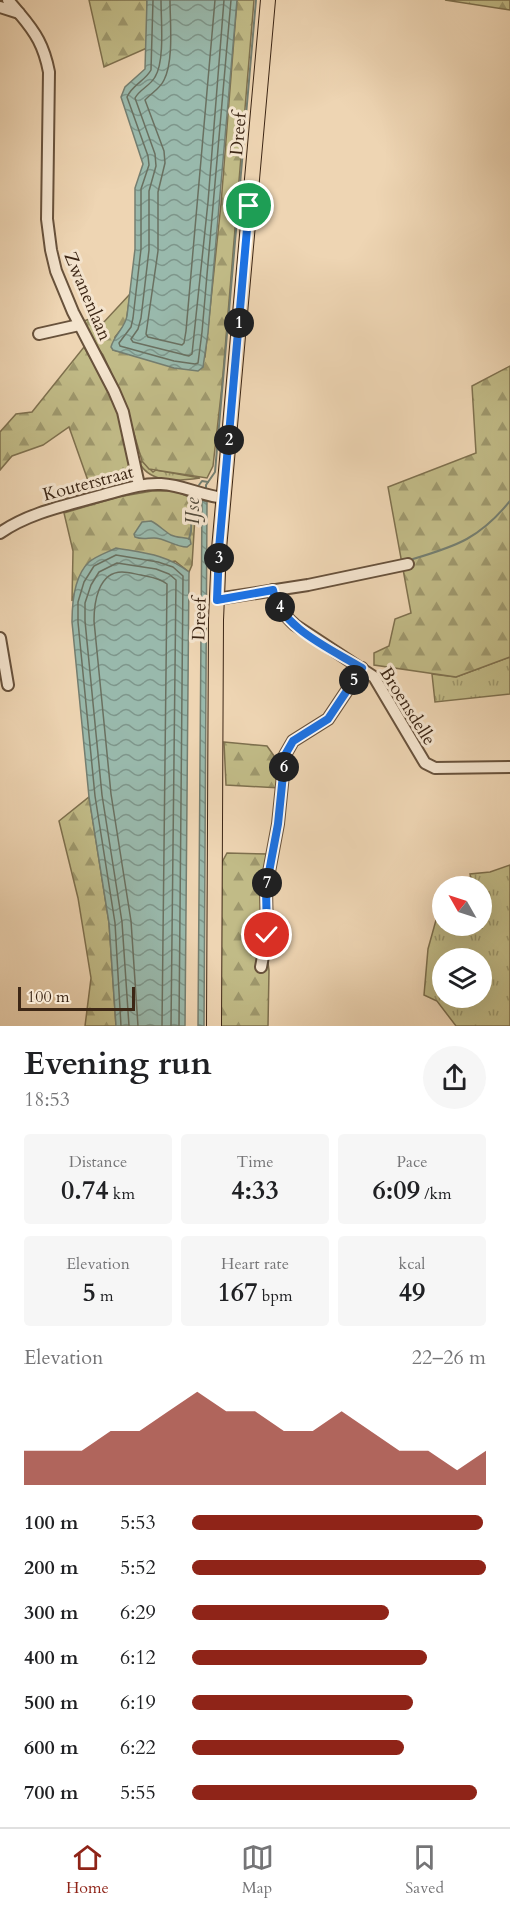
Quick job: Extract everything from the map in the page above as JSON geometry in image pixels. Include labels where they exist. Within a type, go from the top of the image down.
[{"type":"main road","name":"Dreef","points":[[214,1026],[217,600],[268,0]]},
{"type":"street","name":"Zwanenlaan","points":[[8,0],[39,39],[46,54],[49,72],[47,219],[56,271],[79,325],[123,412],[139,485]]},
{"type":"street","points":[[0,8],[19,13]]},
{"type":"street","points":[[39,333],[79,325]]},
{"type":"street","name":"Kouterstraat","points":[[0,533],[33,516],[139,485],[161,483],[224,498]]},
{"type":"street","points":[[217,600],[308,585],[408,564]]},
{"type":"street","name":"Broensdelle","points":[[273,590],[274,599],[284,615],[295,625],[374,677],[420,756],[430,766],[435,768],[510,767]]},
{"type":"street","points":[[0,638],[8,685]]},
{"type":"street","points":[[261,967],[267,935],[266,888],[279,813],[285,755],[293,741],[328,719],[362,668]]},
{"type":"green space","points":[[89,0],[147,0],[147,48],[104,67]]},
{"type":"green space","points":[[237,0],[254,0],[222,386],[213,466],[207,478],[149,469],[142,461],[128,413],[115,381],[103,355],[91,339],[84,321],[92,318],[104,322],[130,294],[126,323],[115,337],[113,350],[185,369],[205,357],[221,204]]},
{"type":"green space","points":[[445,0],[510,0],[510,10]]},
{"type":"green space","points":[[84,347],[116,404],[130,460],[130,475],[126,480],[92,492],[69,427],[43,445],[12,456],[0,470],[0,432],[16,414],[32,412]]},
{"type":"green space","points":[[510,366],[510,657],[456,677],[374,665],[374,653],[389,646],[395,619],[411,613],[388,487],[476,453],[472,386]]},
{"type":"green space","points":[[142,461],[153,472],[156,470],[200,478],[167,480],[159,478],[145,470],[140,464]]},
{"type":"green space","points":[[152,491],[175,491],[196,500],[192,565],[189,572],[175,561],[79,580],[72,601],[73,551],[64,513],[118,497]]},
{"type":"green space","points":[[510,657],[510,694],[435,702],[432,674],[456,677]]},
{"type":"green space","points":[[224,742],[267,746],[277,760],[281,758],[280,788],[226,785]]},
{"type":"green space","points":[[89,797],[109,923],[116,1026],[85,1026],[91,978],[78,898],[59,821]]},
{"type":"green space","points":[[227,853],[269,854],[265,941],[269,970],[268,1026],[221,1026],[220,866]]},
{"type":"green space","points":[[510,865],[510,1026],[456,1026],[442,1008],[492,1008],[492,948],[432,948],[432,999],[424,995],[428,949],[432,934],[492,936],[492,876],[470,876],[470,874],[490,872]]},
{"type":"water","points":[[147,0],[237,0],[208,333],[203,367],[198,371],[174,368],[113,350],[111,347],[127,316],[135,249],[135,188],[143,164],[121,97],[125,87],[145,69]]},
{"type":"water","points":[[202,500],[207,502],[204,1026],[198,1026]]},
{"type":"water","points":[[151,521],[171,535],[190,539],[191,544],[183,547],[158,538],[135,537],[134,534],[142,522]]},
{"type":"water","points":[[116,548],[163,558],[189,572],[185,1026],[116,1026],[109,923],[89,797],[72,622],[75,590],[84,568],[95,558]]},
{"type":"waterway","name":"IJse","points":[[206,492],[206,485],[215,472],[256,0]]},
{"type":"waterway","points":[[199,485],[202,481],[208,482]]},
{"type":"waterway","points":[[189,539],[192,497]]},
{"type":"waterway","points":[[413,559],[467,539],[488,524],[510,501]]},
{"type":"route","points":[[249,206],[219,549],[217,600],[273,590],[274,599],[284,615],[295,625],[362,668],[328,719],[300,735],[288,747],[285,755],[278,824],[266,888],[267,935]]}]
